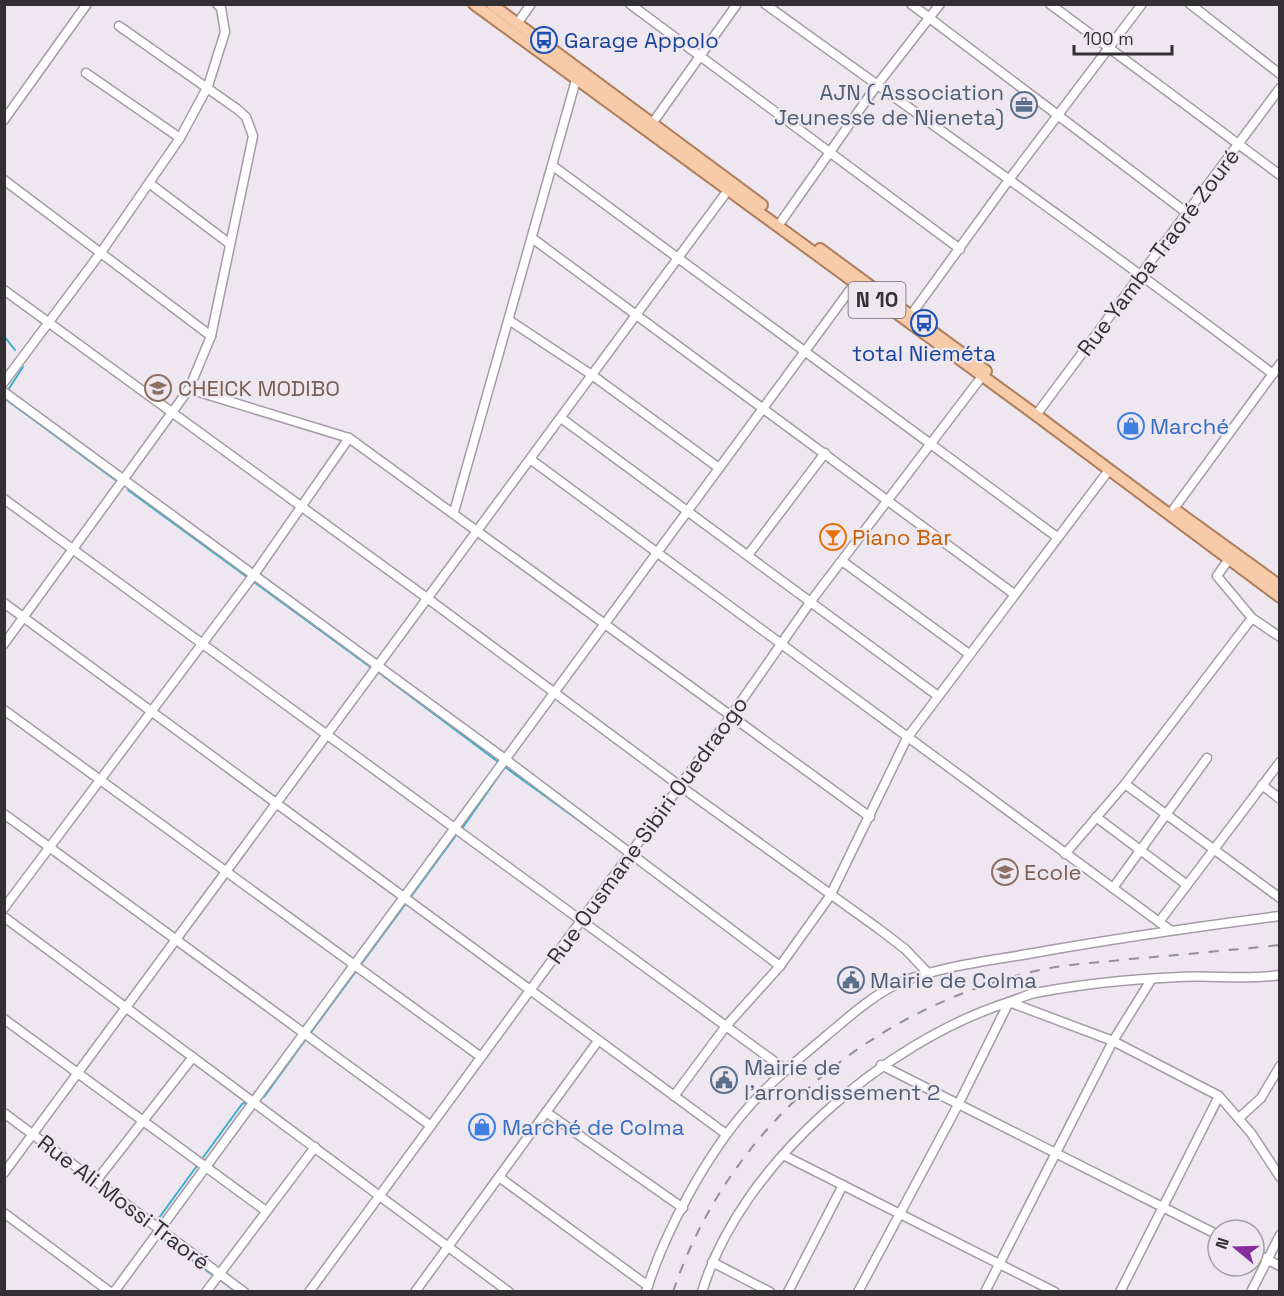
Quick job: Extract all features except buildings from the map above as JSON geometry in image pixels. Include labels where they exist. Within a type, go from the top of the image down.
[{"type":"main road","name":"N 10","points":[[491,4],[578,74],[1038,412],[1231,556],[1280,597]]},
{"type":"main road","name":"N 10","points":[[477,6],[578,74]]},
{"type":"main road","name":"N 10","points":[[1038,412],[1109,470],[1172,512]]},
{"type":"main road","name":"N 10","points":[[1231,556],[1280,586]]},
{"type":"street","points":[[4,120],[87,4]]},
{"type":"street","points":[[4,382],[102,252],[180,138],[208,86],[225,32],[221,8],[217,4]]},
{"type":"street","points":[[517,24],[531,4]]},
{"type":"street","points":[[630,4],[830,155],[960,249]]},
{"type":"street","points":[[649,127],[737,4]]},
{"type":"street","points":[[765,4],[1008,181],[1141,274],[1273,374]]},
{"type":"street","points":[[911,4],[1187,213]]},
{"type":"street","points":[[780,223],[878,85],[940,4]]},
{"type":"street","points":[[1050,4],[1280,175]]},
{"type":"street","points":[[909,319],[1008,181],[1142,4]]},
{"type":"street","points":[[1190,4],[1280,74]]},
{"type":"street","points":[[4,644],[189,389],[212,336],[253,136],[246,117],[208,86],[119,26]]},
{"type":"street","points":[[86,73],[180,138]]},
{"type":"street","points":[[454,512],[578,74]]},
{"type":"street","name":"Rue Yamba Traoré Zouré","points":[[1038,412],[1280,88]]},
{"type":"street","points":[[553,166],[1057,537]]},
{"type":"street","points":[[4,180],[212,336]]},
{"type":"street","points":[[149,183],[230,244]]},
{"type":"street","points":[[4,1173],[731,187]]},
{"type":"street","points":[[532,238],[1014,594]]},
{"type":"street","points":[[4,1213],[112,1292],[857,281]]},
{"type":"street","points":[[4,290],[50,321],[171,413],[905,949],[928,974]]},
{"type":"street","points":[[509,320],[592,375],[719,468]]},
{"type":"street","points":[[1172,512],[1280,364]]},
{"type":"street","name":"Rue Ousmane Sibiri Ouedraogo","points":[[309,1292],[731,716],[811,601],[984,374]]},
{"type":"street","points":[[189,389],[350,438],[870,817]]},
{"type":"street","points":[[4,392],[125,478],[253,576],[505,759],[780,966]]},
{"type":"street","points":[[561,418],[938,696]]},
{"type":"street","points":[[4,908],[253,576],[350,438]]},
{"type":"street","points":[[748,555],[825,453]]},
{"type":"street","points":[[530,459],[1170,930]]},
{"type":"street","points":[[674,1096],[726,1026],[780,966],[830,896],[907,738],[1109,470]]},
{"type":"street","points":[[4,499],[786,1070]]},
{"type":"street","points":[[1231,556],[1217,576],[1252,618],[1280,637]]},
{"type":"street","points":[[842,561],[969,654]]},
{"type":"street","points":[[4,603],[726,1134]]},
{"type":"street","points":[[1065,854],[1125,784],[1252,618]]},
{"type":"street","points":[[4,710],[99,782],[355,963],[481,1058]]},
{"type":"street","points":[[1113,888],[1207,758]]},
{"type":"street","points":[[1159,922],[1280,762]]},
{"type":"street","points":[[1125,784],[1280,898]]},
{"type":"street","points":[[1262,785],[1280,799]]},
{"type":"street","points":[[4,814],[174,941],[431,1126]]},
{"type":"street","points":[[1096,817],[1187,885]]},
{"type":"street","points":[[499,1177],[647,1289],[684,1208],[726,1134],[760,1094],[786,1070],[875,999],[902,982],[928,974],[1012,957],[1170,930],[1280,916]]},
{"type":"street","points":[[4,917],[315,1148],[381,1194],[509,1292]]},
{"type":"street","points":[[702,1292],[712,1262],[733,1224],[783,1155],[814,1123],[881,1065],[912,1045],[978,1012],[1032,994],[1078,986],[1151,980],[1280,975]]},
{"type":"street","points":[[985,1292],[1113,1041],[1151,980]]},
{"type":"street","points":[[1009,1002],[1113,1041],[1219,1096],[1239,1118],[1280,1177]]},
{"type":"street","points":[[858,1292],[958,1105],[1009,1002]]},
{"type":"street","points":[[4,1018],[266,1211]]},
{"type":"street","points":[[415,1292],[598,1041]]},
{"type":"street","points":[[96,1181],[193,1057]]},
{"type":"street","points":[[881,1065],[1206,1229]]},
{"type":"street","points":[[1239,1118],[1261,1098],[1280,1066]]},
{"type":"street","points":[[1120,1292],[1219,1096]]},
{"type":"street","points":[[546,1112],[684,1208]]},
{"type":"street","name":"Rue Ali Mossi Traoré","points":[[4,1113],[244,1292]]},
{"type":"street","points":[[206,1292],[315,1148]]},
{"type":"street","points":[[783,1155],[1055,1292]]},
{"type":"street","points":[[788,1292],[843,1185]]},
{"type":"street","points":[[1251,1292],[1280,1235]]},
{"type":"street","points":[[1267,1259],[1280,1266]]},
{"type":"street","points":[[712,1262],[770,1292]]},
{"type":"waterway","points":[[4,336],[15,350]]},
{"type":"waterway","points":[[8,390],[23,367]]},
{"type":"waterway","points":[[4,398],[118,482]]},
{"type":"waterway","points":[[128,490],[373,669]]},
{"type":"waterway","points":[[378,672],[501,764]]},
{"type":"waterway","points":[[505,767],[599,835]]},
{"type":"waterway","points":[[461,830],[505,767]]},
{"type":"waterway","points":[[309,1035],[457,834]]},
{"type":"waterway","points":[[260,1098],[264,1097],[306,1039]]},
{"type":"waterway","points":[[156,1222],[242,1104],[249,1101]]},
{"type":"waterway","points":[[158,1235],[214,1276]]},
{"type":"waterway","points":[[219,1279],[236,1292]]},
{"type":"railway","points":[[673,1292],[697,1233],[729,1179],[767,1130],[811,1086],[860,1048],[913,1016],[971,990],[1043,969],[1280,945]]},
{"type":"place","name":"Garage Appolo","points":[[544,40]]},
{"type":"place","name":"AJN ( Association Jeunesse de Nieneta)","points":[[1024,105]]},
{"type":"place","name":"total Nieméta","points":[[924,323]]},
{"type":"place","name":"CHEICK MODIBO","points":[[158,388]]},
{"type":"place","name":"Marché","points":[[1131,426]]},
{"type":"place","name":"Piano Bar","points":[[833,537]]},
{"type":"place","name":"Ecole","points":[[1005,872]]},
{"type":"place","name":"Mairie de Colma","points":[[851,980]]},
{"type":"place","name":"Mairie de l'arrondissement 2","points":[[724,1080]]},
{"type":"place","name":"Marché de Colma","points":[[482,1127]]}]
